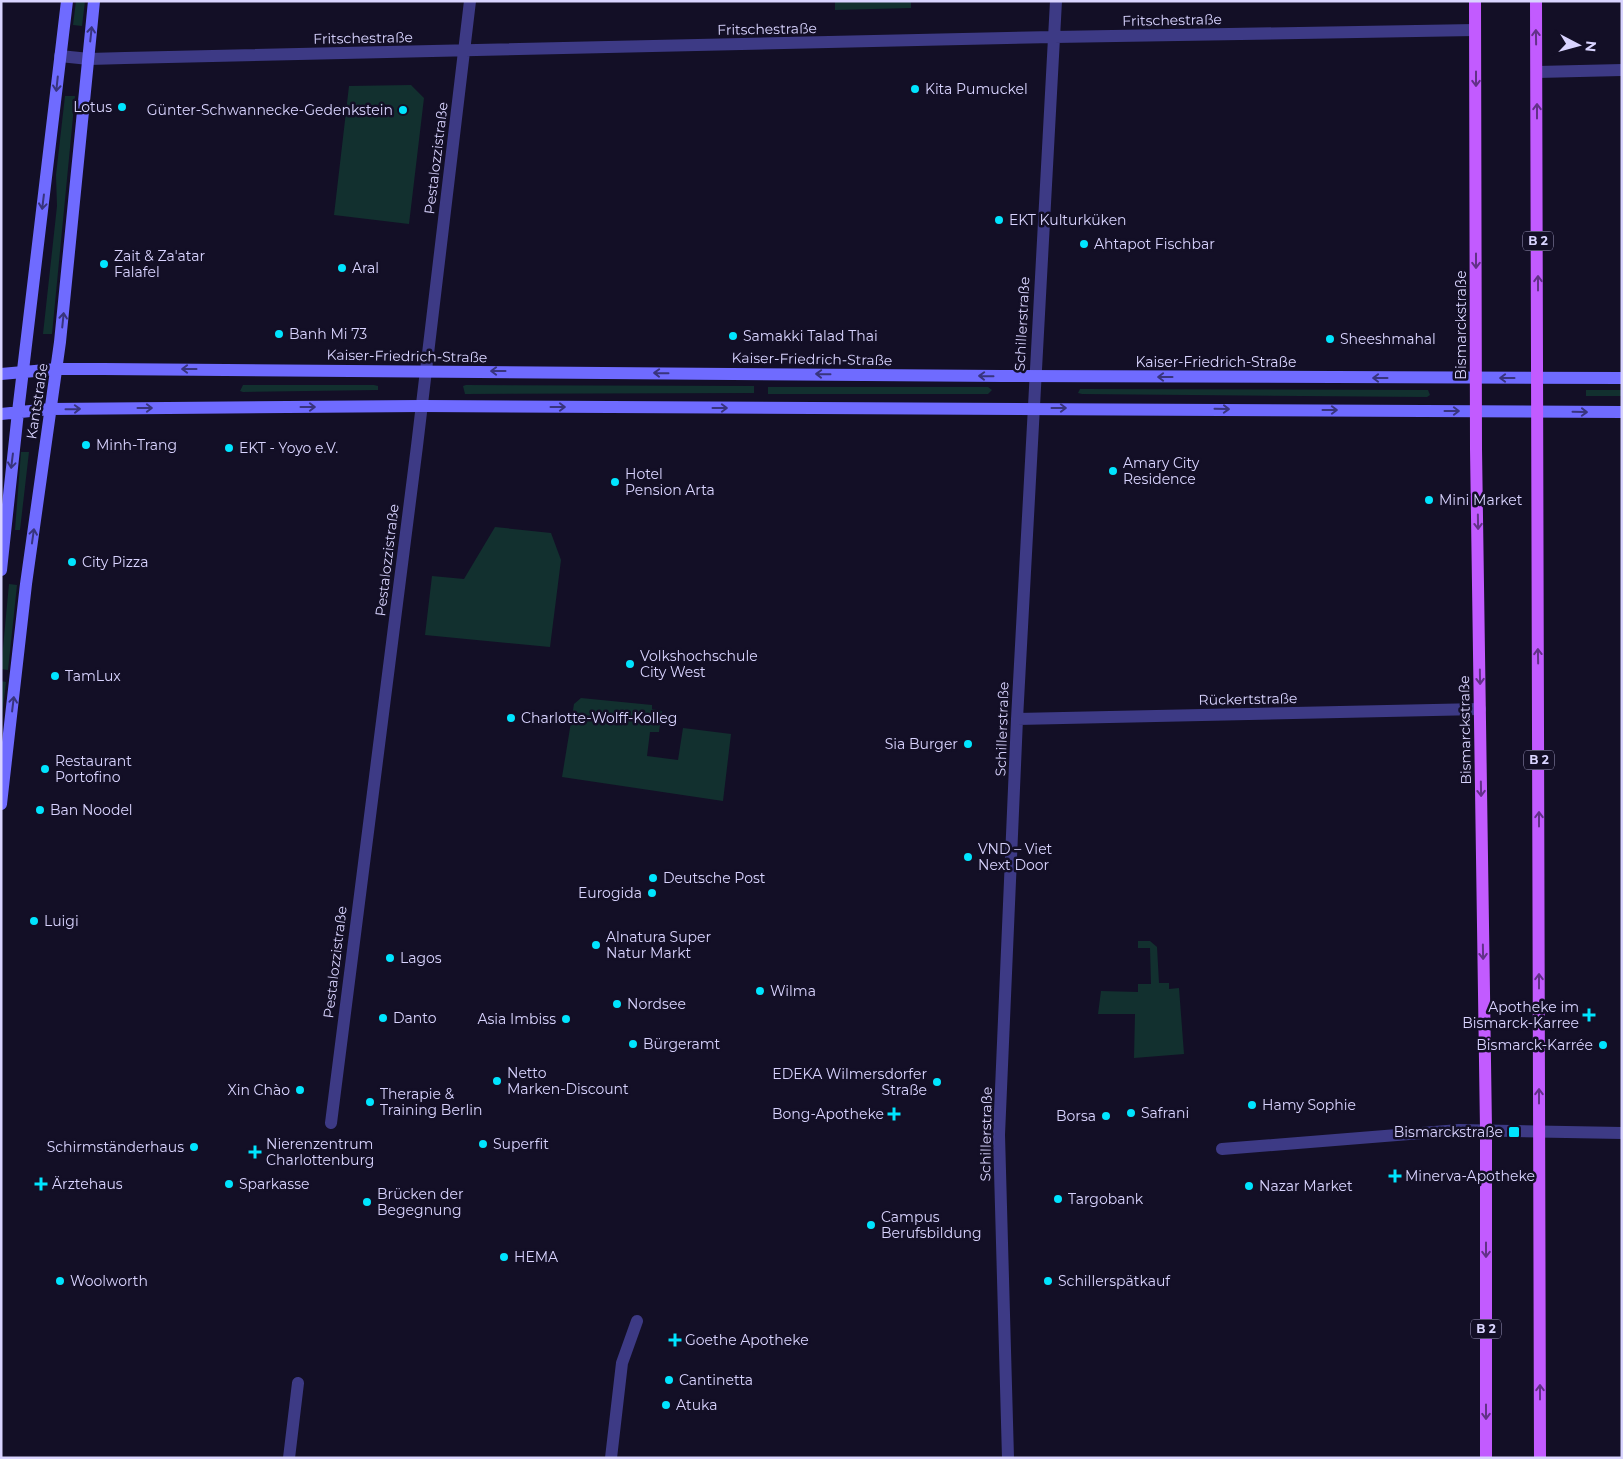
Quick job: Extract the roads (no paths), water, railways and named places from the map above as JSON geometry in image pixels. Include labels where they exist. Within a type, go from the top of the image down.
[{"type":"main road","name":"Kantstraße","points":[[1,570],[67,1]]},
{"type":"main road","name":"Kantstraße","points":[[1,804],[26,584],[57,369],[94,1]]},
{"type":"main road","name":"Bismarckstraße","points":[[1475,1],[1476,411],[1486,1129],[1486,1458]]},
{"type":"main road","name":"B 2","points":[[1536,1],[1540,1458]]},
{"type":"main road","name":"Kaiser-Friedrich-Straße","points":[[1,374],[57,369],[1622,378]]},
{"type":"main road","points":[[1,414],[50,409],[422,406],[1622,412]]},
{"type":"street","name":"Pestalozzistraße","points":[[331,1123],[422,406],[470,1]]},
{"type":"street","name":"Schillerstraße","points":[[1008,1458],[999,1135],[1017,719],[1056,1]]},
{"type":"street","name":"Fritschestraße","points":[[60,56],[88,59],[1054,37],[1476,30]]},
{"type":"street","points":[[1537,72],[1622,70]]},
{"type":"street","name":"Rückertstraße","points":[[1017,719],[1480,709]]},
{"type":"street","points":[[1222,1149],[1486,1129],[1622,1133]]},
{"type":"street","points":[[611,1458],[622,1363],[637,1322]]},
{"type":"street","points":[[289,1458],[298,1383]]},
{"type":"place","name":"Kita Pumuckel","points":[[915,89]]},
{"type":"place","name":"Lotus","points":[[122,107]]},
{"type":"place","name":"Günter-Schwannecke-Gedenkstein","points":[[403,110]]},
{"type":"place","name":"EKT Kulturküken","points":[[999,220]]},
{"type":"place","name":"Ahtapot Fischbar","points":[[1084,244]]},
{"type":"place","name":"Zait & Za'atar Falafel","points":[[104,264]]},
{"type":"place","name":"Aral","points":[[342,268]]},
{"type":"place","name":"Banh Mi 73","points":[[279,334]]},
{"type":"place","name":"Samakki Talad Thai","points":[[733,336]]},
{"type":"place","name":"Sheeshmahal","points":[[1330,339]]},
{"type":"place","name":"Minh-Trang","points":[[86,445]]},
{"type":"place","name":"EKT - Yoyo e.V.","points":[[229,448]]},
{"type":"place","name":"Amary City Residence","points":[[1113,471]]},
{"type":"place","name":"Hotel Pension Arta","points":[[615,482]]},
{"type":"place","name":"Mini Market","points":[[1429,500]]},
{"type":"place","name":"City Pizza","points":[[72,562]]},
{"type":"place","name":"Volkshochschule City West","points":[[630,664]]},
{"type":"place","name":"TamLux","points":[[55,676]]},
{"type":"place","name":"Charlotte-Wolff-Kolleg","points":[[511,718]]},
{"type":"place","name":"Sia Burger","points":[[968,744]]},
{"type":"place","name":"Restaurant Portofino","points":[[45,769]]},
{"type":"place","name":"Ban Noodel","points":[[40,810]]},
{"type":"place","name":"VND – Viet Next Door","points":[[968,857]]},
{"type":"place","name":"Deutsche Post","points":[[653,878]]},
{"type":"place","name":"Eurogida","points":[[652,893]]},
{"type":"place","name":"Luigi","points":[[34,921]]},
{"type":"place","name":"Alnatura Super Natur Markt","points":[[596,945]]},
{"type":"place","name":"Lagos","points":[[390,958]]},
{"type":"place","name":"Wilma","points":[[760,991]]},
{"type":"place","name":"Nordsee","points":[[617,1004]]},
{"type":"place","name":"Apotheke im Bismarck-Karree","points":[[1589,1015]]},
{"type":"place","name":"Danto","points":[[383,1018]]},
{"type":"place","name":"Asia Imbiss","points":[[566,1019]]},
{"type":"place","name":"Bürgeramt","points":[[633,1044]]},
{"type":"place","name":"Bismarck-Karrée","points":[[1603,1045]]},
{"type":"place","name":"Netto Marken-Discount","points":[[497,1081]]},
{"type":"place","name":"EDEKA Wilmersdorfer Straße","points":[[937,1082]]},
{"type":"place","name":"Xin Chào","points":[[300,1090]]},
{"type":"place","name":"Therapie & Training Berlin","points":[[370,1102]]},
{"type":"place","name":"Hamy Sophie","points":[[1252,1105]]},
{"type":"place","name":"Safrani","points":[[1131,1113]]},
{"type":"place","name":"Bong-Apotheke","points":[[894,1114]]},
{"type":"place","name":"Borsa","points":[[1106,1116]]},
{"type":"place","name":"Bismarckstraße","points":[[1514,1132]]},
{"type":"place","name":"Superfit","points":[[483,1144]]},
{"type":"place","name":"Schirmständerhaus","points":[[194,1147]]},
{"type":"place","name":"Nierenzentrum Charlottenburg","points":[[255,1152]]},
{"type":"place","name":"Minerva-Apotheke","points":[[1395,1176]]},
{"type":"place","name":"Ärztehaus","points":[[41,1184]]},
{"type":"place","name":"Sparkasse","points":[[229,1184]]},
{"type":"place","name":"Nazar Market","points":[[1249,1186]]},
{"type":"place","name":"Targobank","points":[[1058,1199]]},
{"type":"place","name":"Brücken der Begegnung","points":[[367,1202]]},
{"type":"place","name":"Campus Berufsbildung","points":[[871,1225]]},
{"type":"place","name":"HEMA","points":[[504,1257]]},
{"type":"place","name":"Woolworth","points":[[60,1281]]},
{"type":"place","name":"Schillerspätkauf","points":[[1048,1281]]},
{"type":"place","name":"Goethe Apotheke","points":[[675,1340]]},
{"type":"place","name":"Cantinetta","points":[[669,1380]]},
{"type":"place","name":"Atuka","points":[[666,1405]]}]
